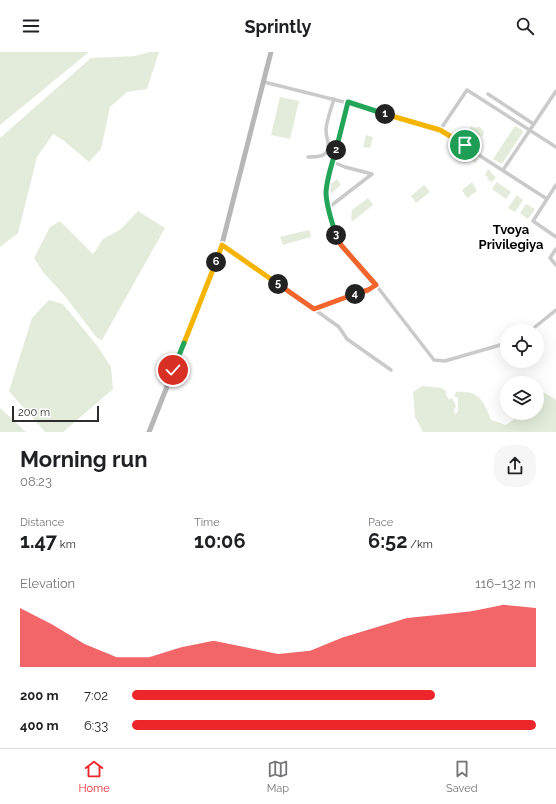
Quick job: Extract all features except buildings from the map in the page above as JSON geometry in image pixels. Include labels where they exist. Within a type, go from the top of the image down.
[{"type":"street","points":[[149,432],[222,245],[271,52]]},
{"type":"street","points":[[264,82],[325,98],[348,102],[440,130],[547,199]]},
{"type":"street","points":[[440,130],[467,90],[556,147]]},
{"type":"street","points":[[503,170],[556,90]]},
{"type":"street","points":[[488,94],[533,125]]},
{"type":"street","points":[[308,157],[320,157],[325,154],[327,150],[328,146],[326,131],[334,99]]},
{"type":"street","points":[[348,102],[332,162],[326,193],[328,208],[339,242],[376,285],[434,360],[445,361],[500,345]]},
{"type":"street","points":[[328,208],[372,174],[332,162]]},
{"type":"street","points":[[556,185],[533,221],[556,237]]},
{"type":"street","points":[[222,245],[339,327],[347,339],[391,370]]},
{"type":"street","points":[[556,249],[550,258],[556,265]]},
{"type":"street","points":[[314,309],[368,290],[376,285]]},
{"type":"street","points":[[539,324],[556,310]]},
{"type":"green space","points":[[0,52],[89,52],[0,125]]},
{"type":"green space","points":[[149,52],[159,52],[147,89],[127,92],[110,107],[101,149],[89,162],[63,140],[53,134],[37,157],[18,233],[0,247],[0,138],[91,58],[135,56]]},
{"type":"green space","points":[[280,97],[299,101],[290,139],[271,135]]},
{"type":"green space","points":[[471,126],[476,128],[480,127],[484,132],[483,136],[482,137],[469,129]]},
{"type":"green space","points":[[515,126],[523,132],[502,164],[493,159]]},
{"type":"green space","points":[[366,135],[373,137],[370,148],[363,147]]},
{"type":"green space","points":[[469,151],[479,158],[475,163],[466,155]]},
{"type":"green space","points":[[488,169],[496,177],[492,182],[487,179],[488,177],[485,175]]},
{"type":"green space","points":[[337,179],[341,185],[332,193],[327,187]]},
{"type":"green space","points":[[472,182],[477,191],[467,198],[462,190]]},
{"type":"green space","points":[[497,182],[511,192],[506,199],[492,189]]},
{"type":"green space","points":[[424,185],[430,192],[416,203],[411,196]]},
{"type":"green space","points":[[517,195],[523,200],[515,212],[508,208]]},
{"type":"green space","points":[[368,198],[373,205],[353,221],[351,219],[352,210]]},
{"type":"green space","points":[[526,204],[535,209],[528,219],[520,213]]},
{"type":"green space","points":[[138,211],[165,228],[102,340],[97,338],[64,295],[43,272],[34,258],[50,227],[60,221],[93,254],[103,239],[121,229]]},
{"type":"green space","points":[[309,230],[311,237],[283,245],[280,237]]},
{"type":"green space","points":[[49,300],[63,304],[98,347],[111,367],[113,389],[63,432],[45,432],[9,391],[32,318]]},
{"type":"green space","points":[[422,386],[442,388],[446,391],[446,395],[449,399],[452,398],[456,406],[454,410],[455,415],[458,411],[458,398],[454,396],[456,392],[470,393],[480,398],[486,407],[491,420],[506,425],[513,420],[544,420],[544,392],[556,400],[556,432],[423,432],[415,417],[413,392]]},
{"type":"green space","points":[[0,408],[26,432],[0,432]]},
{"type":"district","name":"Tvoya Privilegiya","points":[[511,236]]},
{"type":"route","points":[[173,370],[222,245],[314,309],[368,290],[376,285],[339,242],[328,208],[326,193],[328,181],[348,102],[440,130],[465,145]]}]
